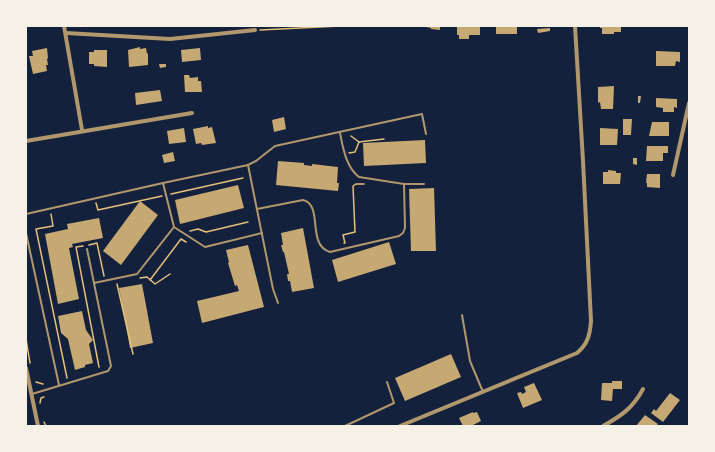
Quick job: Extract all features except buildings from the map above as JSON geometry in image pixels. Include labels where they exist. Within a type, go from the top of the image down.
[{"type":"street","points":[[64,26],[82,130]]},
{"type":"street","points":[[400,426],[577,353],[584,347],[588,340],[590,332],[590,313],[575,26]]},
{"type":"street","points":[[66,33],[170,39],[255,30]]},
{"type":"street","points":[[673,175],[689,104]]},
{"type":"street","points":[[26,141],[82,130],[192,113]]},
{"type":"street","points":[[26,368],[38,426]]},
{"type":"street","points":[[603,426],[627,411],[638,398],[643,389]]},
{"type":"lane","points":[[26,214],[248,165],[256,161],[275,146],[422,114],[426,134]]},
{"type":"lane","points":[[340,133],[344,154],[359,177],[404,184],[424,184]]},
{"type":"lane","points":[[248,165],[273,289],[278,303]]},
{"type":"lane","points":[[163,183],[174,227],[205,247],[262,233]]},
{"type":"lane","points":[[257,209],[303,200],[306,201],[312,207],[319,245],[330,252],[399,236],[403,233],[405,228],[404,184]]},
{"type":"lane","points":[[94,283],[137,274],[174,227]]},
{"type":"lane","points":[[26,233],[59,386]]},
{"type":"lane","points":[[31,394],[108,371],[111,366],[87,249]]},
{"type":"lane","points":[[462,315],[470,361],[483,392]]},
{"type":"lane","points":[[345,426],[394,403],[386,382]]},
{"type":"path","points":[[255,30],[340,26]]},
{"type":"path","points":[[349,131],[350,135],[359,142],[384,139]]},
{"type":"path","points":[[344,154],[355,152],[359,142]]},
{"type":"path","points":[[96,203],[98,210],[243,178]]},
{"type":"path","points":[[340,244],[345,243],[343,235],[355,232],[353,186],[356,184],[364,184]]},
{"type":"path","points":[[45,215],[51,214],[53,226],[36,229],[66,378],[73,376]]},
{"type":"path","points":[[189,231],[198,229],[206,232],[248,222]]},
{"type":"path","points":[[150,280],[181,240],[192,244]]},
{"type":"path","points":[[99,367],[76,248],[97,243],[105,281]]},
{"type":"path","points":[[139,278],[146,277],[155,284],[170,274]]},
{"type":"path","points":[[114,285],[116,284],[132,354]]},
{"type":"path","points":[[26,340],[30,362]]},
{"type":"path","points":[[35,381],[44,384],[47,395],[41,398],[40,408]]},
{"type":"path","points":[[42,417],[46,426]]}]
